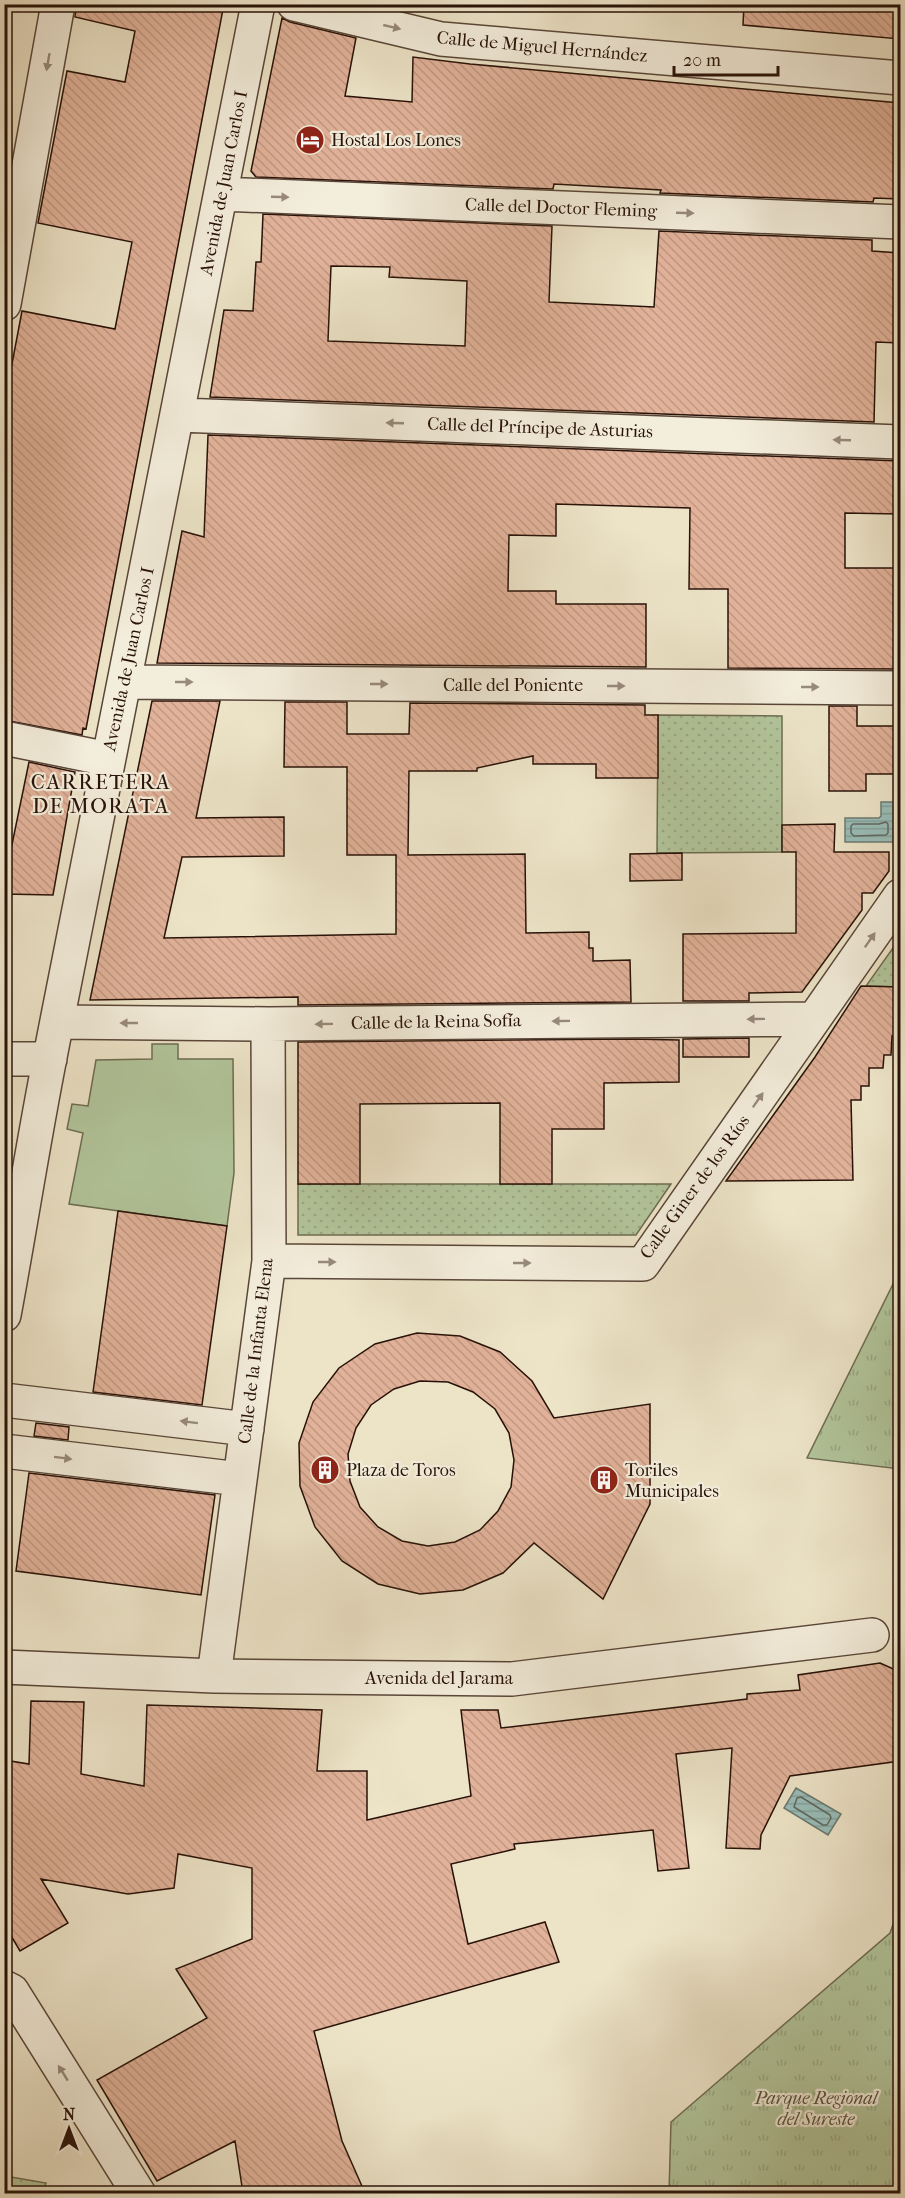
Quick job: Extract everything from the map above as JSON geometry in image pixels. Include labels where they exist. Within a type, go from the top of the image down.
[{"type":"street","points":[[4,304],[58,4]]},
{"type":"street","name":"Avenida de Juan Carlos I","points":[[4,1315],[57,1022],[108,759],[179,415],[258,4]]},
{"type":"street","name":"Calle de Miguel Hernández","points":[[294,4],[441,39],[900,78]]},
{"type":"street","name":"Calle del Doctor Fleming","points":[[222,194],[900,222]]},
{"type":"street","name":"Calle del Príncipe de Asturias","points":[[179,415],[900,442]]},
{"type":"street","name":"Calle del Poniente","points":[[125,682],[900,688]]},
{"type":"street","points":[[4,738],[108,759]]},
{"type":"street","name":"Calle Giner de los Ríos","points":[[269,1261],[643,1264],[900,896]]},
{"type":"street","name":"Calle de la Reina Sofía","points":[[57,1022],[268,1024],[814,1019]]},
{"type":"street","name":"Calle de la Infanta Elena","points":[[214,1677],[269,1261],[268,1024]]},
{"type":"street","points":[[4,1059],[50,1059]]},
{"type":"street","points":[[4,1400],[247,1429]]},
{"type":"street","points":[[4,1451],[240,1479]]},
{"type":"street","name":"Avenida del Jarama","points":[[4,1667],[214,1677],[512,1679],[872,1635]]},
{"type":"street","points":[[4,1987],[12,1991],[138,2193]]},
{"type":"green space","points":[[658,715],[782,716],[782,852],[657,853]]},
{"type":"green space","points":[[900,938],[900,987],[866,986]]},
{"type":"green space","points":[[152,1044],[178,1044],[178,1059],[233,1059],[234,1173],[227,1226],[69,1204],[83,1133],[67,1129],[72,1104],[88,1106],[96,1060],[152,1059]]},
{"type":"green space","points":[[298,1184],[671,1184],[636,1235],[298,1235]]},
{"type":"green space","points":[[900,1270],[900,1469],[807,1458]]},
{"type":"green space","name":"Parque Regional del Sureste","points":[[900,1905],[900,2193],[669,2193],[671,2122],[890,1933]]},
{"type":"green space","points":[[5,2176],[46,2183],[42,2193],[5,2193]]},
{"type":"water","points":[[881,802],[894,802],[894,842],[845,842],[845,818],[879,818]]},
{"type":"water","points":[[796,1788],[841,1814],[828,1835],[784,1808]]},
{"type":"building","points":[[76,4],[224,4],[86,729],[83,728],[82,735],[4,720],[4,406],[22,311],[115,329],[132,242],[38,223],[67,71],[125,82],[135,31],[75,17]]},
{"type":"building","points":[[744,4],[900,4],[900,39],[743,25]]},
{"type":"building","points":[[282,18],[356,38],[345,96],[412,102],[413,57],[900,103],[900,199],[874,198],[873,202],[660,193],[661,190],[554,184],[553,189],[256,177],[251,171]]},
{"type":"building","points":[[263,214],[552,226],[549,302],[654,307],[659,231],[872,240],[872,251],[900,253],[900,343],[876,342],[874,422],[210,397],[224,310],[253,311],[256,262],[261,262]],"holes":[[[331,266],[390,267],[389,277],[467,281],[465,346],[328,341]]]},
{"type":"building","points":[[208,435],[900,461],[899,514],[845,513],[845,568],[900,568],[900,669],[728,668],[728,589],[689,589],[690,508],[556,504],[556,536],[509,535],[508,591],[556,591],[556,604],[646,604],[646,667],[157,663],[182,531],[204,537]]},
{"type":"building","points":[[152,701],[220,701],[196,818],[284,817],[284,856],[182,857],[164,938],[396,934],[396,855],[347,855],[347,767],[284,767],[285,702],[347,702],[347,734],[409,734],[410,703],[645,705],[645,715],[658,715],[658,778],[596,778],[596,764],[533,764],[533,756],[477,768],[477,771],[409,771],[408,855],[525,854],[526,933],[589,932],[589,948],[593,948],[593,961],[630,960],[631,1002],[298,1005],[298,997],[90,1000]]},
{"type":"building","points":[[829,706],[857,706],[857,726],[900,726],[900,774],[866,774],[866,791],[829,791]]},
{"type":"building","points":[[29,762],[75,772],[53,895],[4,894],[4,883]]},
{"type":"building","points":[[835,824],[834,852],[889,852],[889,871],[873,893],[862,893],[862,910],[802,992],[749,993],[749,1001],[683,1001],[683,934],[796,933],[796,852],[782,852],[782,825]]},
{"type":"building","points":[[682,853],[682,880],[630,881],[630,854]]},
{"type":"building","points":[[861,986],[900,987],[900,1036],[892,1036],[891,1055],[884,1055],[883,1068],[869,1068],[869,1086],[861,1086],[861,1100],[851,1100],[853,1180],[726,1181],[815,1057]]},
{"type":"building","points":[[749,1038],[749,1057],[683,1057],[683,1039]]},
{"type":"building","points":[[679,1040],[679,1082],[604,1083],[604,1129],[552,1129],[552,1184],[500,1184],[500,1103],[360,1104],[360,1184],[298,1184],[298,1042]]},
{"type":"building","points":[[118,1211],[227,1226],[202,1405],[93,1392]]},
{"type":"building","name":"Plaza de Toros","points":[[417,1333],[460,1336],[500,1352],[532,1381],[554,1418],[650,1404],[650,1504],[603,1599],[534,1543],[503,1573],[463,1590],[420,1594],[378,1584],[342,1561],[315,1527],[300,1486],[299,1443],[313,1402],[339,1368],[375,1344]],"holes":[[[420,1381],[448,1382],[473,1392],[495,1409],[509,1433],[514,1460],[511,1487],[498,1511],[480,1530],[455,1542],[428,1546],[402,1541],[378,1527],[360,1507],[350,1481],[348,1454],[356,1428],[371,1405],[394,1389]]]},
{"type":"building","points":[[36,1423],[69,1427],[68,1440],[34,1436]]},
{"type":"building","points":[[29,1473],[215,1495],[201,1595],[16,1571]]},
{"type":"building","points":[[880,1663],[900,1672],[900,1761],[790,1776],[761,1835],[760,1849],[726,1848],[732,1748],[676,1754],[689,1868],[658,1871],[653,1830],[514,1844],[515,1849],[451,1864],[468,1944],[545,1922],[559,1962],[314,2031],[342,2141],[365,2193],[243,2193],[235,2141],[157,2181],[97,2080],[207,2018],[176,1969],[252,1939],[252,1868],[178,1854],[174,1888],[128,1894],[41,1879],[68,1923],[20,1951],[4,1924],[4,1760],[29,1764],[31,1701],[84,1702],[81,1774],[144,1786],[147,1705],[322,1710],[317,1771],[367,1771],[367,1820],[471,1796],[461,1710],[498,1710],[501,1728],[747,1699],[747,1694],[800,1690],[798,1675]]},
{"type":"place","name":"Hostal Los Lones","points":[[310,140]]},
{"type":"place","name":"Plaza de Toros","points":[[325,1470]]},
{"type":"place","name":"Toriles Municipales","points":[[604,1480]]},
{"type":"district","name":"CARRETERA DE MORATA","points":[[101,794]]}]
